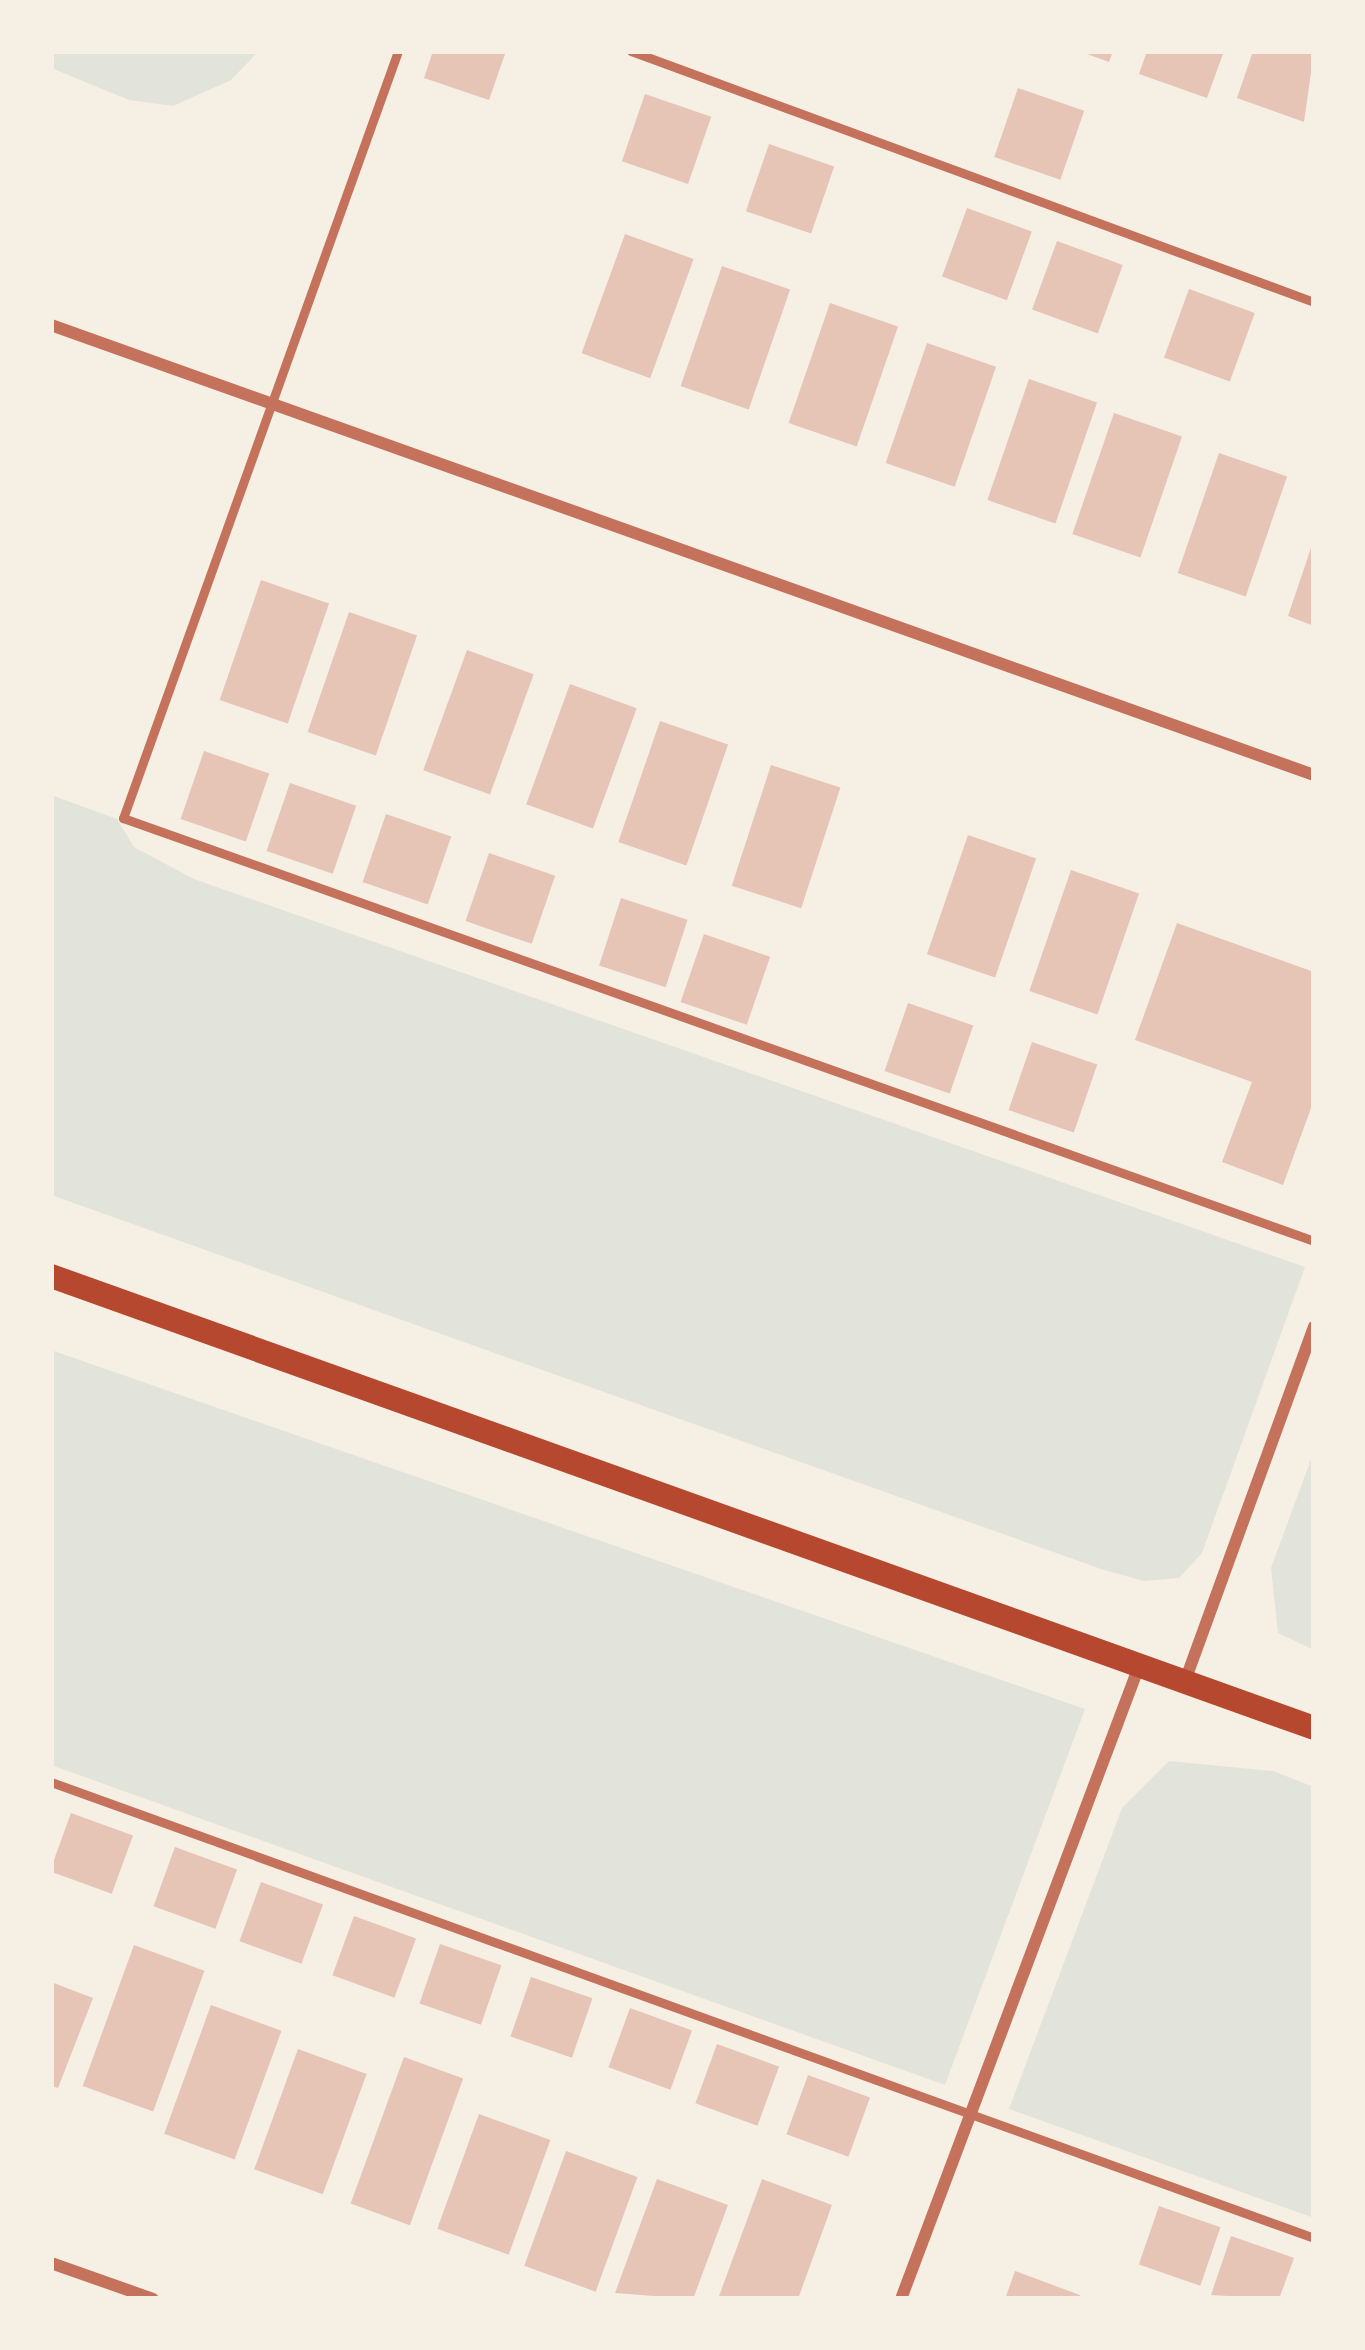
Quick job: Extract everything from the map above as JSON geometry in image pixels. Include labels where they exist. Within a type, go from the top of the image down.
[{"type":"main road","points":[[51,1276],[1314,1728]]},
{"type":"street","points":[[51,325],[1314,775]]},
{"type":"street","points":[[1185,1682],[1314,1327]]},
{"type":"street","points":[[901,2299],[1138,1666]]},
{"type":"street","points":[[51,2263],[153,2299]]},
{"type":"lane","points":[[398,51],[123,818],[1314,1241]]},
{"type":"lane","points":[[631,51],[1314,302]]},
{"type":"lane","points":[[51,1782],[1314,2238]]},
{"type":"shaded area","points":[[51,51],[259,51],[231,80],[173,106],[129,100],[51,68]]},
{"type":"shaded area","points":[[51,795],[117,819],[134,847],[194,879],[1305,1267],[1202,1553],[1179,1578],[1144,1581],[1104,1570],[51,1195]]},
{"type":"shaded area","points":[[51,1350],[1085,1709],[945,2085],[51,1765]]},
{"type":"shaded area","points":[[1314,1451],[1314,1650],[1278,1633],[1271,1568]]},
{"type":"shaded area","points":[[1169,1761],[1273,1771],[1314,1787],[1314,2218],[1009,2109],[1122,1808]]},
{"type":"building","points":[[433,51],[506,51],[489,100],[424,78]]},
{"type":"building","points":[[1079,51],[1113,51],[1109,62]]},
{"type":"building","points":[[1147,51],[1224,51],[1207,98],[1139,74]]},
{"type":"building","points":[[1253,51],[1314,51],[1304,122],[1237,98]]},
{"type":"building","points":[[1018,88],[1084,111],[1060,180],[994,157]]},
{"type":"building","points":[[645,94],[711,117],[688,184],[622,161]]},
{"type":"building","points":[[769,144],[834,166],[811,234],[746,211]]},
{"type":"building","points":[[967,208],[1032,232],[1007,300],[942,277]]},
{"type":"building","points":[[625,234],[694,259],[650,378],[582,353]]},
{"type":"building","points":[[1057,241],[1123,265],[1098,334],[1032,310]]},
{"type":"building","points":[[722,266],[790,289],[749,410],[681,386]]},
{"type":"building","points":[[1189,289],[1255,313],[1230,382],[1164,358]]},
{"type":"building","points":[[830,303],[898,326],[857,447],[789,423]]},
{"type":"building","points":[[927,343],[996,367],[955,487],[886,463]]},
{"type":"building","points":[[1029,379],[1097,402],[1055,523],[987,500]]},
{"type":"building","points":[[1114,413],[1182,436],[1140,557],[1072,534]]},
{"type":"building","points":[[1219,453],[1287,476],[1246,597],[1178,573]]},
{"type":"building","points":[[1314,542],[1314,626],[1288,616]]},
{"type":"building","points":[[261,580],[329,603],[288,724],[220,700]]},
{"type":"building","points":[[349,612],[417,635],[376,756],[308,732]]},
{"type":"building","points":[[467,650],[534,674],[490,795],[423,770]]},
{"type":"building","points":[[570,684],[637,708],[593,829],[526,804]]},
{"type":"building","points":[[660,721],[728,744],[686,865],[618,842]]},
{"type":"building","points":[[204,751],[269,773],[246,842],[181,819]]},
{"type":"building","points":[[771,765],[840,788],[801,908],[732,886]]},
{"type":"building","points":[[290,783],[356,806],[333,874],[267,851]]},
{"type":"building","points":[[386,814],[451,836],[428,905],[363,882]]},
{"type":"building","points":[[968,835],[1036,858],[995,978],[927,954]]},
{"type":"building","points":[[489,853],[555,876],[532,944],[466,921]]},
{"type":"building","points":[[1071,870],[1139,893],[1097,1014],[1029,991]]},
{"type":"building","points":[[621,898],[688,920],[666,987],[599,966]]},
{"type":"building","points":[[1177,923],[1314,972],[1314,1100],[1283,1185],[1222,1162],[1252,1082],[1135,1040]]},
{"type":"building","points":[[704,934],[770,957],[747,1025],[681,1002]]},
{"type":"building","points":[[908,1003],[973,1025],[950,1094],[885,1071]]},
{"type":"building","points":[[1032,1042],[1097,1064],[1074,1133],[1009,1110]]},
{"type":"building","points":[[71,1813],[133,1836],[112,1894],[51,1872]]},
{"type":"building","points":[[175,1847],[237,1870],[215,1929],[153,1906]]},
{"type":"building","points":[[261,1882],[323,1905],[301,1964],[239,1941]]},
{"type":"building","points":[[354,1916],[416,1939],[394,1998],[332,1975]]},
{"type":"building","points":[[440,1944],[501,1965],[481,2025],[419,2004]]},
{"type":"building","points":[[134,1945],[204,1971],[153,2112],[83,2086]]},
{"type":"building","points":[[531,1977],[592,1998],[572,2058],[510,2037]]},
{"type":"building","points":[[51,1982],[93,1998],[58,2088],[51,2086]]},
{"type":"building","points":[[211,2005],[281,2031],[235,2159],[164,2134]]},
{"type":"building","points":[[630,2008],[692,2031],[670,2090],[608,2067]]},
{"type":"building","points":[[717,2044],[779,2067],[757,2126],[695,2103]]},
{"type":"building","points":[[298,2049],[367,2074],[323,2194],[254,2169]]},
{"type":"building","points":[[404,2057],[463,2079],[410,2225],[351,2204]]},
{"type":"building","points":[[808,2075],[870,2098],[848,2157],[786,2134]]},
{"type":"building","points":[[479,2114],[550,2140],[509,2255],[437,2229]]},
{"type":"building","points":[[566,2151],[637,2177],[596,2292],[524,2266]]},
{"type":"building","points":[[657,2179],[728,2205],[693,2299],[615,2293]]},
{"type":"building","points":[[762,2179],[832,2205],[798,2299],[718,2299]]},
{"type":"building","points":[[1159,2206],[1220,2227],[1200,2286],[1139,2265]]},
{"type":"building","points":[[1231,2236],[1294,2258],[1279,2299],[1211,2295]]},
{"type":"building","points":[[1015,2271],[1080,2295],[1079,2299],[1005,2299]]}]
